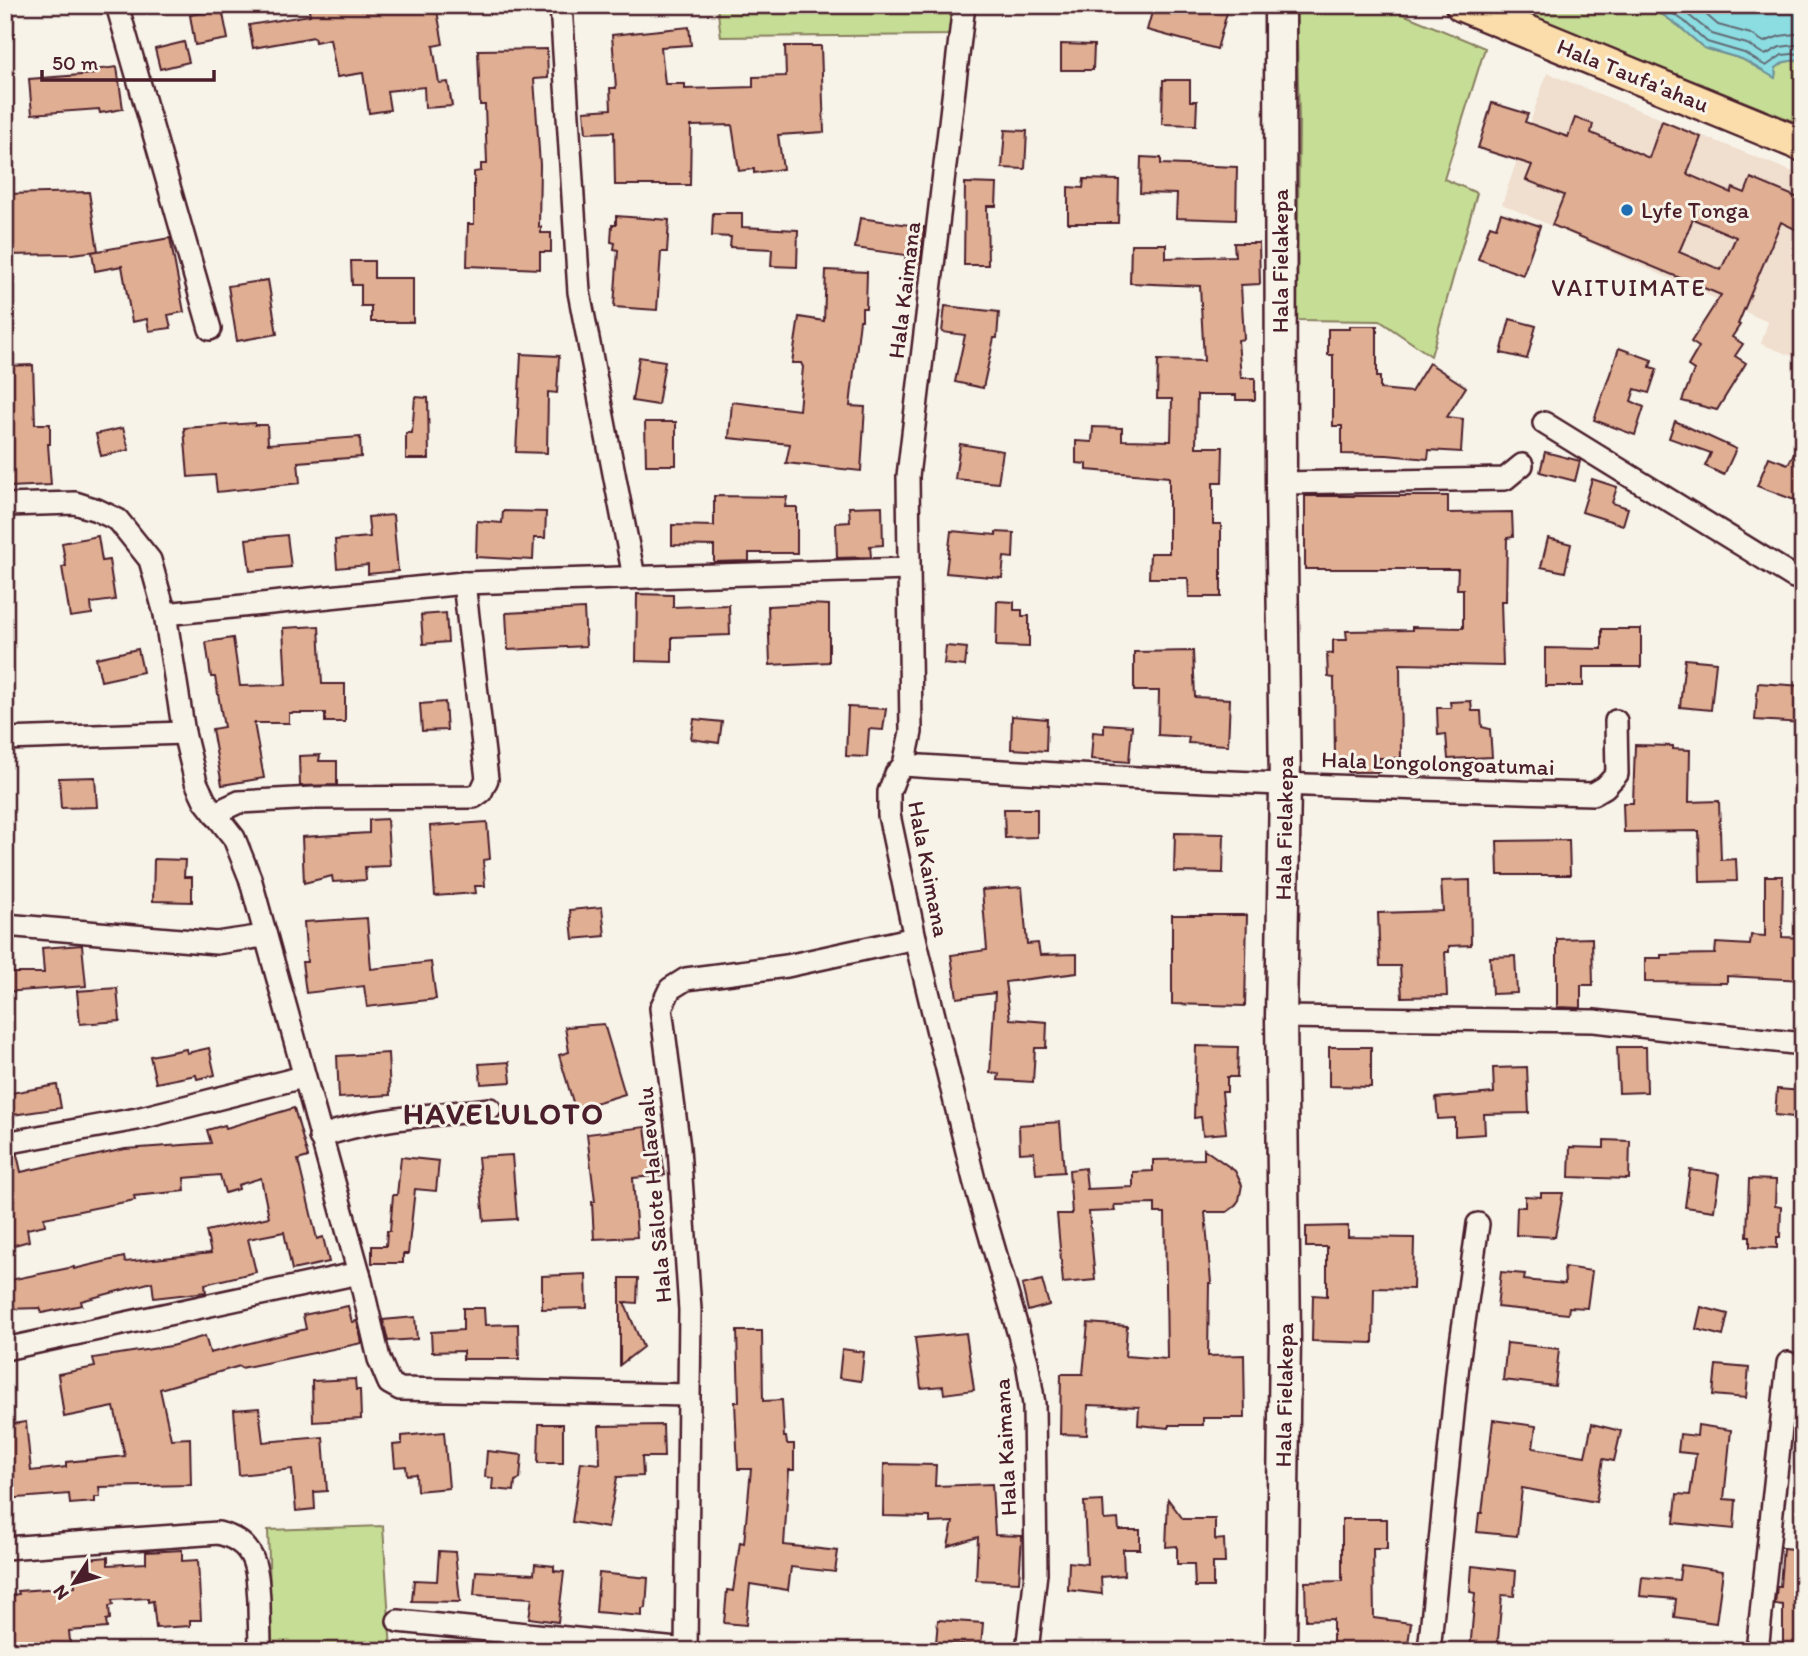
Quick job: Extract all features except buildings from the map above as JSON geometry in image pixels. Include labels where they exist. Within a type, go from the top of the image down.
[{"type":"main road","name":"Hala Taufa'ahau","points":[[1462,5],[1803,145]]},
{"type":"street","points":[[117,5],[210,329]]},
{"type":"street","points":[[561,5],[579,292],[634,577]]},
{"type":"street","name":"Hala Kaimana","points":[[964,5],[908,476],[911,732],[904,765],[896,774],[889,792],[889,815],[915,938],[974,1180],[1027,1362],[1034,1404],[1036,1573],[1027,1651]]},
{"type":"street","name":"Hala Fielakepa","points":[[1280,5],[1281,482],[1286,786],[1281,1017],[1285,1337],[1281,1651]]},
{"type":"street","points":[[1544,423],[1794,577],[1803,579]]},
{"type":"street","points":[[1281,482],[1505,479],[1521,465]]},
{"type":"street","points":[[5,505],[75,503],[97,510],[118,520],[150,560],[165,614],[184,733],[196,782],[242,853],[359,1273],[384,1374],[389,1383],[400,1389],[688,1395]]},
{"type":"street","points":[[165,614],[464,583],[908,569]]},
{"type":"street","points":[[216,816],[239,802],[314,798],[474,797],[481,793],[487,779],[464,583]]},
{"type":"street","name":"Hala Longolongoatumai","points":[[904,765],[1286,786],[1593,794],[1617,775],[1616,721]]},
{"type":"street","points":[[5,739],[184,733]]},
{"type":"street","points":[[5,925],[216,943],[264,936]]},
{"type":"street","name":"Hala Sālote Halaevalu","points":[[687,1650],[690,1310],[680,1148],[661,1008],[670,989],[686,979],[787,966],[915,938]]},
{"type":"street","points":[[1281,1017],[1594,1021],[1803,1044]]},
{"type":"street","points":[[5,1143],[137,1119],[303,1077]]},
{"type":"street","points":[[320,1137],[391,1120],[489,1109]]},
{"type":"street","points":[[1429,1651],[1458,1364],[1478,1224]]},
{"type":"street","points":[[5,1349],[359,1273]]},
{"type":"street","points":[[1757,1651],[1788,1363]]},
{"type":"street","points":[[5,1548],[218,1533],[233,1536],[252,1556],[257,1570],[260,1651]]},
{"type":"street","points":[[398,1621],[687,1650]]},
{"type":"shaded area","points":[[1547,73],[1803,176],[1803,360],[1761,344],[1768,322],[1502,204]]},
{"type":"green space","points":[[717,5],[956,5],[953,35],[721,37]]},
{"type":"green space","points":[[1296,5],[1381,5],[1485,48],[1444,179],[1477,193],[1431,356],[1380,321],[1297,320],[1299,121]]},
{"type":"green space","points":[[1503,5],[1633,5],[1663,15],[1704,48],[1742,59],[1775,77],[1776,68],[1784,62],[1803,59],[1803,125]]},
{"type":"green space","points":[[383,1526],[391,1651],[272,1651],[268,1530]]},
{"type":"water","points":[[1633,5],[1803,5],[1803,59],[1784,62],[1776,68],[1775,78],[1742,59],[1704,48],[1663,15]]},
{"type":"place","name":"Lyfe Tonga","points":[[1627,210]]},
{"type":"district","name":"VAITUIMATE","points":[[1629,288]]},
{"type":"district","name":"HAVELULOTO","points":[[504,1114]]}]
